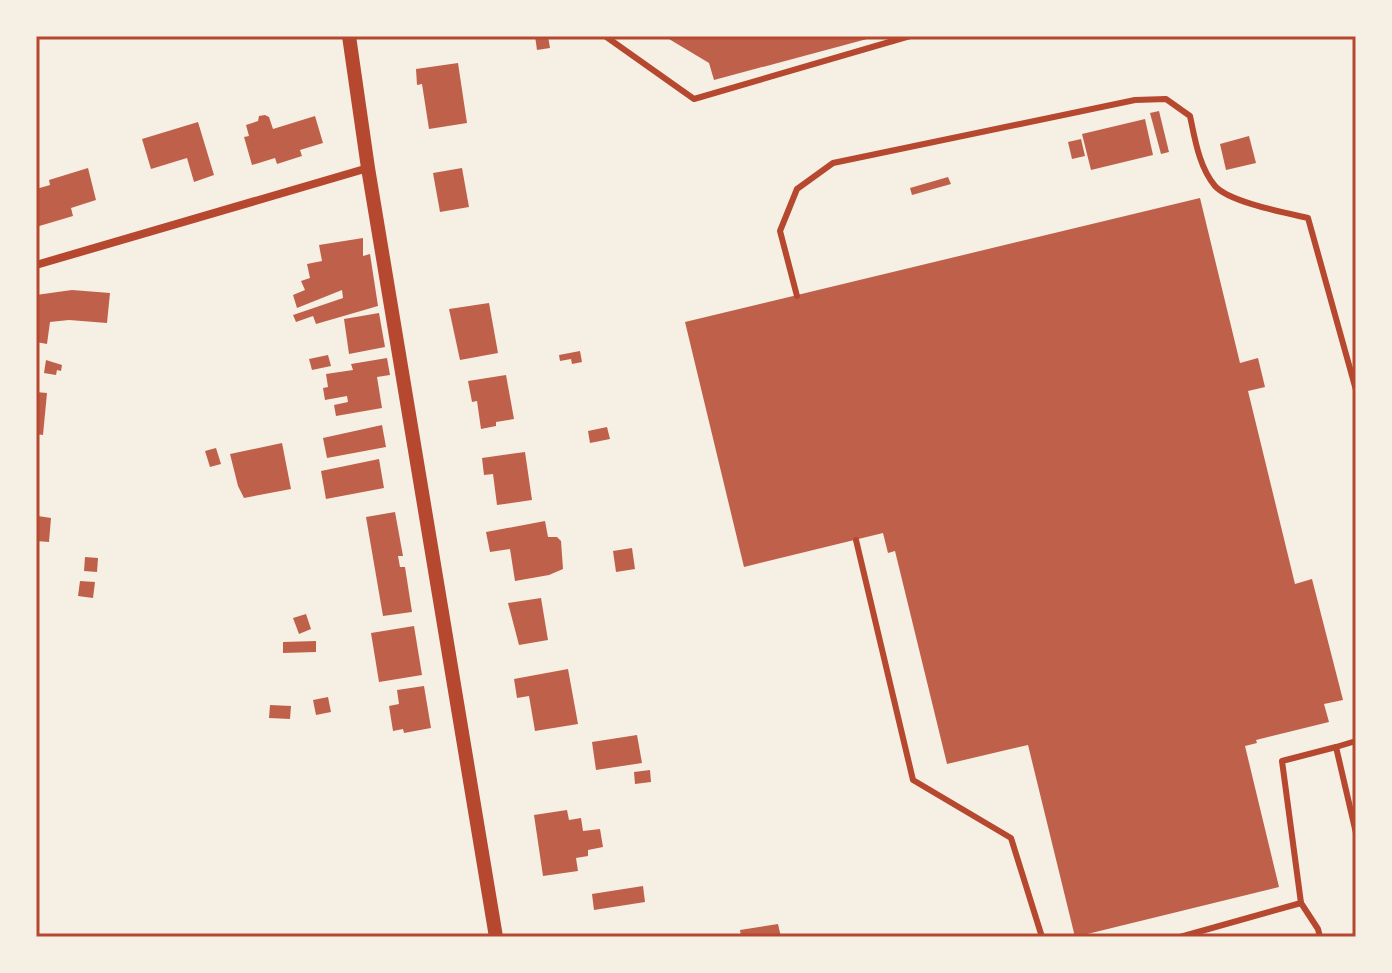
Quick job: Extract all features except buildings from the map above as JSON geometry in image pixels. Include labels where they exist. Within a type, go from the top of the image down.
[{"type":"street","points":[[349,36],[368,168],[496,937]]},
{"type":"street","points":[[36,265],[368,168]]},
{"type":"lane","points":[[605,36],[694,99],[910,36]]},
{"type":"lane","points":[[797,296],[780,231],[797,189],[833,163],[1135,100],[1166,99],[1190,116],[1197,152],[1216,187],[1256,206],[1308,218],[1356,390]]},
{"type":"lane","points":[[856,540],[913,780],[1011,838],[1042,937]]},
{"type":"lane","points":[[1320,937],[1301,903],[1282,761],[1356,741]]},
{"type":"lane","points":[[1336,747],[1356,833]]},
{"type":"lane","points":[[1180,937],[1301,903]]}]
